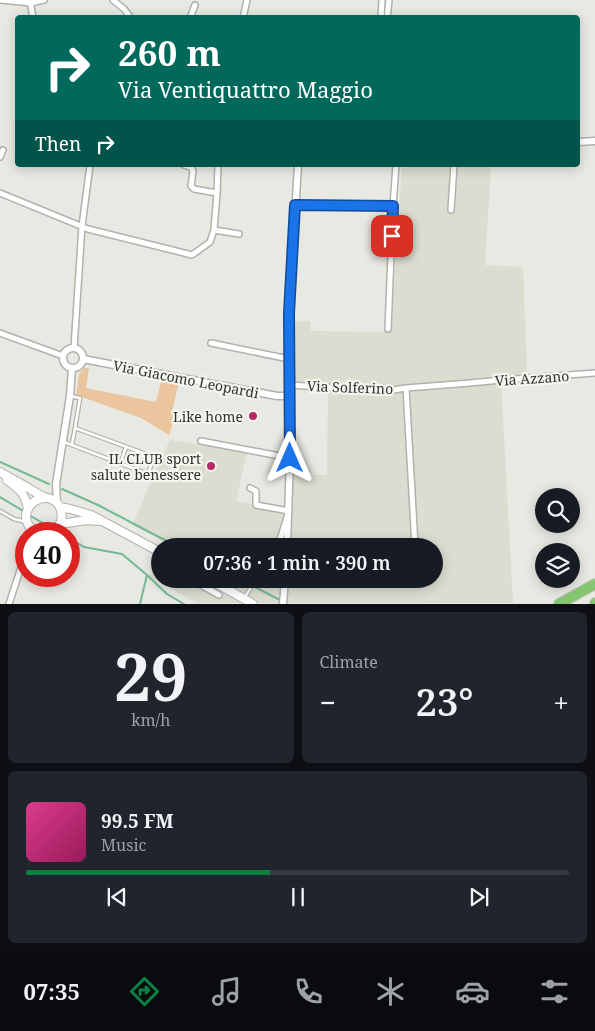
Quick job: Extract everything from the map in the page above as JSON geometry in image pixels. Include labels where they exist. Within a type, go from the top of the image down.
[{"type":"highway","points":[[559,604],[595,584]]},
{"type":"main road","points":[[0,474],[59,505],[91,515],[151,547]]},
{"type":"main road","points":[[0,474],[25,496],[28,519]]},
{"type":"main road","points":[[28,519],[34,500],[47,498]]},
{"type":"main road","points":[[59,505],[62,517],[59,522]]},
{"type":"main road","points":[[78,522],[86,520],[103,522]]},
{"type":"main road","points":[[226,588],[253,604]]},
{"type":"street","points":[[1,0],[44,0]]},
{"type":"street","points":[[114,0],[129,15]]},
{"type":"street","points":[[244,15],[247,0]]},
{"type":"street","points":[[381,15],[382,0]]},
{"type":"street","points":[[387,15],[389,0]]},
{"type":"street","points":[[30,1],[32,15]]},
{"type":"street","points":[[191,15],[195,5]]},
{"type":"street","points":[[580,142],[595,141]]},
{"type":"street","points":[[0,157],[3,150]]},
{"type":"street","points":[[74,348],[82,226],[90,167]]},
{"type":"street","points":[[191,167],[191,186],[194,189],[218,193]]},
{"type":"street","points":[[0,192],[88,229],[192,255],[210,242],[214,230],[218,193],[218,167]]},
{"type":"street","points":[[287,538],[290,458],[289,313],[298,167]]},
{"type":"street","points":[[388,329],[396,167]]},
{"type":"street","points":[[451,210],[454,167]]},
{"type":"street","points":[[295,205],[393,206]]},
{"type":"street","points":[[214,230],[239,234]]},
{"type":"street","points":[[0,332],[63,356]]},
{"type":"street","points":[[212,343],[289,359]]},
{"type":"street","points":[[74,348],[80,351],[83,359],[79,366],[72,368],[65,364],[63,356],[68,349],[74,348]]},
{"type":"street","name":"Via Giacomo Leopardi","points":[[83,359],[277,396],[290,396]]},
{"type":"street","points":[[59,505],[56,484],[70,396],[72,368]]},
{"type":"street","name":"Via Azzano","points":[[470,383],[595,374]]},
{"type":"street","name":"Via Solferino","points":[[290,385],[387,391],[470,383]]},
{"type":"street","points":[[406,388],[415,538]]},
{"type":"street","points":[[201,441],[290,458]]},
{"type":"street","points":[[47,498],[56,484]]},
{"type":"street","points":[[250,488],[256,491],[256,505],[289,510]]},
{"type":"street","points":[[280,538],[289,510]]},
{"type":"street","points":[[9,604],[15,586]]},
{"type":"street","points":[[205,588],[219,596]]},
{"type":"street","points":[[283,604],[284,588]]},
{"type":"lane","points":[[70,396],[80,398],[72,445]]},
{"type":"lane","points":[[63,441],[148,474],[154,457],[75,428]]},
{"type":"lane","points":[[120,464],[126,447]]},
{"type":"lane","points":[[0,511],[18,520],[28,519]]},
{"type":"lane","points":[[18,520],[28,519]]},
{"type":"lane","points":[[244,598],[250,588]]},
{"type":"shaded area","points":[[402,167],[491,167],[485,265],[523,267],[527,372],[501,380],[513,603],[196,603],[170,588],[443,588],[443,538],[157,538],[132,525],[170,440],[247,452],[236,501],[289,510],[288,475],[327,475],[328,389],[288,387],[290,322],[310,321],[311,331],[391,332]]},
{"type":"shaded area","points":[[84,368],[89,368],[86,388],[156,402],[162,378],[179,381],[172,412],[176,413],[169,435],[141,418],[76,395],[79,374]]},
{"type":"waterway","points":[[0,462],[49,484]]},
{"type":"waterway","points":[[62,489],[98,505],[161,538]]},
{"type":"waterway","points":[[0,497],[25,512]]},
{"type":"waterway","points":[[29,515],[41,522]]},
{"type":"waterway","points":[[80,545],[122,554],[167,594],[184,604]]},
{"type":"waterway","points":[[140,604],[147,575]]},
{"type":"waterway","points":[[257,588],[280,600]]},
{"type":"place","name":"Like home","points":[[253,416]]},
{"type":"place","name":"IL CLUB sport salute benessere","points":[[211,466]]},
{"type":"route","points":[[290,458],[289,313],[295,205],[393,206],[392,236]]}]
